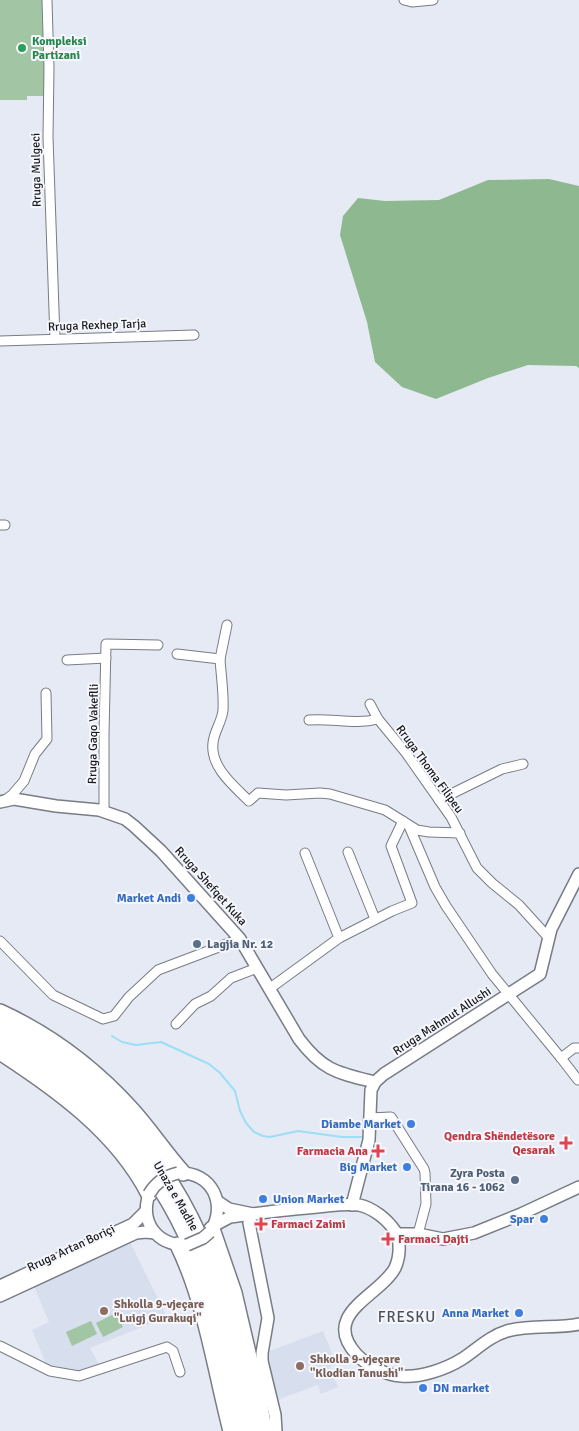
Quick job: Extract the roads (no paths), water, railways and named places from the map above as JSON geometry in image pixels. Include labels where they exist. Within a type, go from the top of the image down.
[{"type":"highway","points":[[0,1012],[28,1026],[56,1044],[96,1074],[131,1109],[181,1173]]},
{"type":"highway","name":"Unaza e Madhe","points":[[0,1025],[25,1039],[70,1070],[104,1099],[144,1145],[175,1190],[196,1230],[217,1282],[253,1431]]},
{"type":"highway","points":[[0,1038],[64,1080],[109,1121],[134,1150],[166,1197],[186,1236],[205,1282],[218,1328],[242,1431]]},
{"type":"highway","points":[[0,1052],[40,1079],[80,1110],[132,1166],[149,1194]]},
{"type":"highway","points":[[212,1229],[234,1292],[257,1391],[264,1431]]},
{"type":"highway","points":[[178,1245],[201,1305],[231,1431]]},
{"type":"street","name":"Rruga Mulgeci","points":[[47,0],[49,68],[48,137],[55,339]]},
{"type":"street","points":[[404,0],[412,2],[434,0]]},
{"type":"street","name":"Rruga Rexhep Tarja","points":[[0,341],[194,335]]},
{"type":"street","points":[[227,625],[220,659],[223,708],[213,744],[213,753],[221,771],[249,801],[258,794],[330,794],[385,810],[406,823],[429,832],[460,833]]},
{"type":"street","name":"Rruga Gaqo Vakeflli","points":[[104,811],[106,644],[158,645]]},
{"type":"street","points":[[177,654],[220,659]]},
{"type":"street","points":[[68,660],[106,658]]},
{"type":"street","points":[[2,801],[12,795],[24,781],[35,754],[47,739],[46,693]]},
{"type":"street","name":"Rruga Thoma Filipeu","points":[[370,704],[378,719],[440,800],[460,833],[477,868],[519,905],[548,938]]},
{"type":"street","points":[[309,720],[361,722],[378,719]]},
{"type":"street","points":[[440,800],[502,769],[523,764]]},
{"type":"street","name":"Rruga Shefqet Kuka","points":[[2,801],[25,800],[56,806],[87,808],[104,811],[125,819],[147,837],[240,939],[299,1039],[317,1061],[335,1071],[374,1082]]},
{"type":"street","points":[[269,989],[339,938],[375,919],[412,903],[392,846],[406,823]]},
{"type":"street","points":[[406,823],[435,887],[478,954],[578,1080]]},
{"type":"street","points":[[348,852],[375,919]]},
{"type":"street","points":[[305,854],[339,938]]},
{"type":"street","name":"Rruga Mahmut Allushi","points":[[374,1082],[540,974],[548,938],[560,909],[579,874]]},
{"type":"street","points":[[0,941],[53,995],[103,1019],[114,1016],[151,974],[166,966],[240,939]]},
{"type":"street","points":[[176,1024],[196,1004],[211,996],[231,978],[257,968]]},
{"type":"street","points":[[561,1058],[574,1048],[579,1048]]},
{"type":"street","points":[[352,1205],[369,1135],[370,1097],[374,1082]]},
{"type":"street","points":[[370,1118],[391,1117],[424,1169],[426,1204],[418,1234]]},
{"type":"street","points":[[212,1229],[218,1215],[217,1201],[213,1190],[203,1180],[197,1176],[181,1173],[163,1178],[157,1182],[149,1194],[146,1211],[148,1222],[155,1233],[165,1241],[178,1245],[196,1243],[230,1217],[352,1205],[368,1208],[377,1213],[390,1224],[397,1234],[399,1253],[395,1268],[355,1308],[345,1330],[349,1345],[362,1360],[371,1366],[401,1376],[421,1374],[454,1364],[490,1339],[509,1330],[579,1324]]},
{"type":"street","points":[[397,1234],[418,1234],[443,1239],[474,1233],[579,1187]]},
{"type":"street","points":[[217,1201],[229,1208],[256,1213]]},
{"type":"street","name":"Rruga Artan Boriçi","points":[[0,1286],[133,1224],[146,1211]]},
{"type":"street","points":[[256,1213],[249,1223],[268,1318],[262,1361],[275,1415],[276,1431]]},
{"type":"street","name":"Rruga Artan Boriçi","points":[[0,1296],[136,1233],[155,1233]]},
{"type":"street","points":[[0,1346],[50,1371],[79,1376],[167,1347],[173,1351],[180,1372]]},
{"type":"waterway","points":[[112,1036],[122,1042],[136,1045],[161,1042],[209,1064],[220,1073],[235,1091],[240,1111],[246,1123],[254,1132],[263,1136],[270,1137],[298,1131],[342,1137],[365,1137]]},
{"type":"place","name":"Kompleksi Partizani","points":[[22,48]]},
{"type":"place","name":"Market Andi","points":[[191,898]]},
{"type":"place","name":"Lagjia Nr. 12","points":[[197,944]]},
{"type":"place","name":"Diambe Market","points":[[411,1124]]},
{"type":"place","name":"Qendra Shëndetësore Qesarak","points":[[566,1143]]},
{"type":"place","name":"Farmacia Ana","points":[[378,1151]]},
{"type":"place","name":"Big Market","points":[[407,1167]]},
{"type":"place","name":"Zyra Posta Tirana 16 - 1062","points":[[515,1180]]},
{"type":"place","name":"Union Market","points":[[263,1199]]},
{"type":"place","name":"Spar","points":[[544,1219]]},
{"type":"place","name":"Farmaci Zaimi","points":[[261,1224]]},
{"type":"place","name":"Farmaci Dajti","points":[[388,1239]]},
{"type":"place","name":"Shkolla 9-vjeçare \"Luigj Gurakuqi\"","points":[[104,1311]]},
{"type":"place","name":"Anna Market","points":[[519,1313]]},
{"type":"place","name":"Shkolla 9-vjeçare \"Klodian Tanushi\"","points":[[300,1366]]},
{"type":"place","name":"DN market","points":[[423,1388]]},
{"type":"district","name":"FRESKU","points":[[407,1317]]}]
